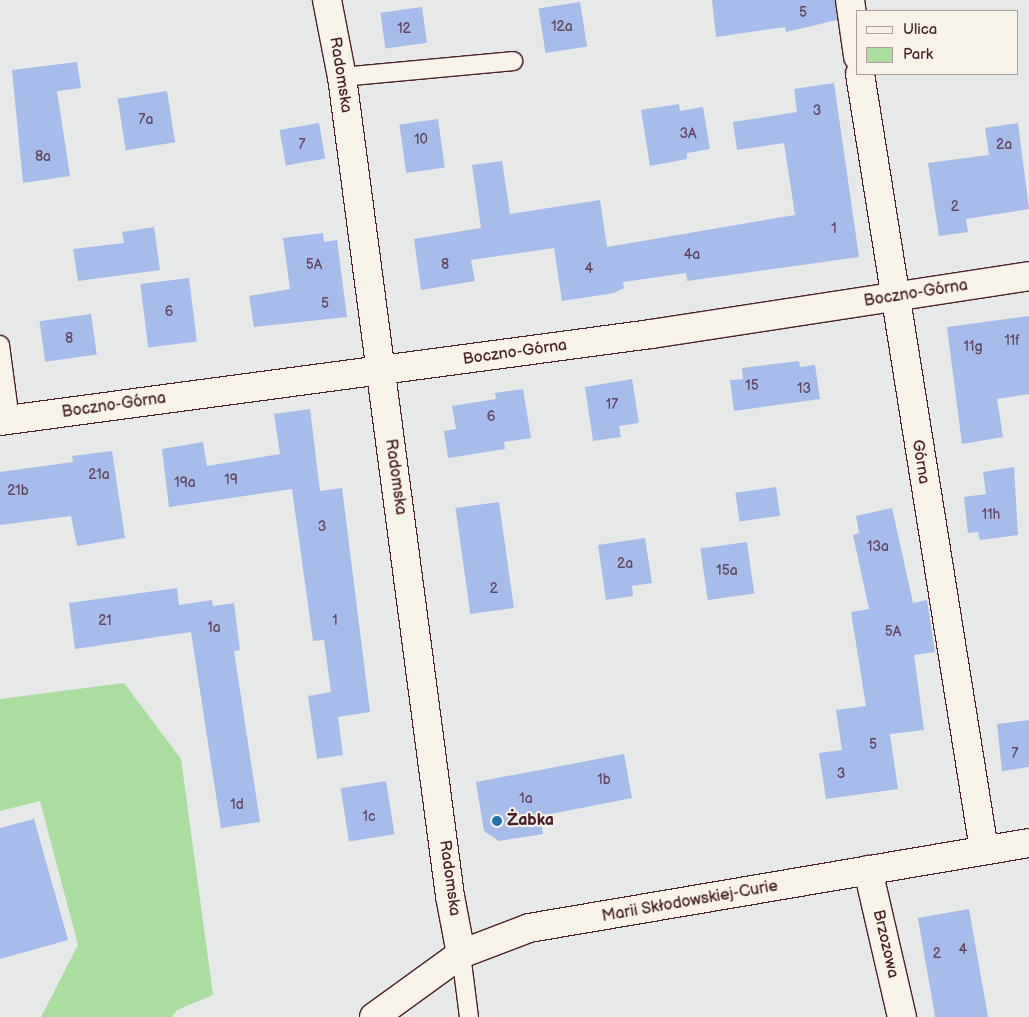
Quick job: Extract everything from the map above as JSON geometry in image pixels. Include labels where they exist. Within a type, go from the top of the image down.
[{"type":"street","name":"Radomska","points":[[327,0],[342,77],[380,371],[461,954]]},
{"type":"street","points":[[850,0],[856,42]]},
{"type":"street","name":"Górna","points":[[860,75],[893,298],[984,850]]},
{"type":"street","name":"Boczno-Górna","points":[[5,421],[380,371],[893,298],[1029,276]]},
{"type":"street","name":"Marii Skłodowskiej-Curie","points":[[374,1017],[461,954],[529,928],[984,850],[1029,844]]},
{"type":"street","name":"Brzozowa","points":[[868,870],[902,1017]]},
{"type":"lane","points":[[342,77],[513,61]]},
{"type":"lane","points":[[0,345],[5,421]]},
{"type":"lane","points":[[461,954],[469,1017]]},
{"type":"green space","points":[[124,683],[181,759],[213,995],[177,1010],[172,1017],[41,1017],[78,945],[40,801],[0,811],[0,699]]},
{"type":"building","points":[[712,0],[835,0],[837,20],[786,32],[785,27],[716,37]]},
{"type":"building","points":[[580,2],[587,46],[546,53],[539,9]]},
{"type":"building","points":[[422,7],[427,43],[385,48],[380,13]]},
{"type":"building","points":[[77,62],[81,88],[57,91],[70,176],[23,183],[12,70]]},
{"type":"building","points":[[834,83],[859,257],[687,281],[686,273],[623,282],[624,288],[614,293],[562,301],[554,248],[471,260],[475,281],[421,290],[414,239],[481,228],[472,165],[502,161],[510,214],[600,200],[607,247],[795,215],[784,143],[737,150],[733,122],[797,112],[794,89]]},
{"type":"building","points":[[167,91],[175,142],[126,150],[118,99]]},
{"type":"building","points":[[679,104],[680,111],[703,107],[710,149],[687,153],[687,159],[650,166],[641,110]]},
{"type":"building","points":[[438,119],[445,168],[406,173],[399,124]]},
{"type":"building","points":[[319,123],[325,158],[286,165],[280,130]]},
{"type":"building","points":[[1018,123],[1029,209],[966,219],[968,232],[939,236],[928,163],[989,155],[985,128]]},
{"type":"building","points":[[154,227],[160,270],[78,281],[73,249],[124,243],[122,232]]},
{"type":"building","points":[[323,233],[324,242],[337,240],[347,317],[254,327],[249,296],[290,289],[283,238]]},
{"type":"building","points":[[189,278],[197,342],[148,347],[140,284]]},
{"type":"building","points":[[91,314],[97,355],[45,362],[40,321]]},
{"type":"building","points":[[1029,316],[1029,394],[997,399],[1003,437],[962,444],[947,327]]},
{"type":"building","points":[[799,361],[800,367],[815,365],[820,399],[734,411],[730,380],[743,379],[742,368]]},
{"type":"building","points":[[632,379],[639,423],[619,426],[621,437],[593,441],[585,387]]},
{"type":"building","points":[[523,389],[531,438],[504,442],[505,449],[448,458],[444,431],[456,429],[452,406],[496,399],[495,393]]},
{"type":"building","points":[[310,409],[320,491],[342,488],[370,712],[338,717],[343,755],[317,759],[308,696],[331,692],[324,640],[313,641],[292,489],[169,507],[162,449],[203,442],[207,466],[280,454],[274,414]]},
{"type":"building","points":[[112,451],[125,538],[77,546],[71,516],[0,525],[0,472],[73,462],[72,456]]},
{"type":"building","points":[[1014,467],[1018,535],[980,540],[978,532],[968,533],[964,497],[986,494],[983,472]]},
{"type":"building","points":[[776,487],[780,516],[739,521],[735,493]]},
{"type":"building","points":[[499,502],[514,608],[470,614],[455,508]]},
{"type":"building","points":[[892,508],[913,603],[927,600],[935,652],[914,655],[924,730],[890,734],[898,789],[826,799],[819,753],[842,750],[836,710],[866,706],[851,612],[869,609],[853,535],[859,533],[856,516]]},
{"type":"building","points":[[645,538],[652,583],[632,586],[633,596],[606,600],[598,545]]},
{"type":"building","points":[[747,542],[754,593],[708,600],[700,549]]},
{"type":"building","points":[[177,588],[179,605],[212,600],[213,606],[234,603],[240,650],[234,651],[260,822],[221,828],[191,632],[75,649],[69,603]]},
{"type":"building","points":[[1029,720],[1029,767],[1002,771],[997,724]]},
{"type":"building","points":[[624,754],[632,798],[540,816],[543,834],[499,841],[484,831],[476,782]]},
{"type":"building","points":[[386,781],[394,834],[349,842],[341,788]]},
{"type":"building","points":[[34,819],[68,940],[0,959],[0,828]]},
{"type":"building","points":[[969,909],[988,1017],[935,1017],[918,918]]},
{"type":"place","name":"Żabka","points":[[497,821]]}]
